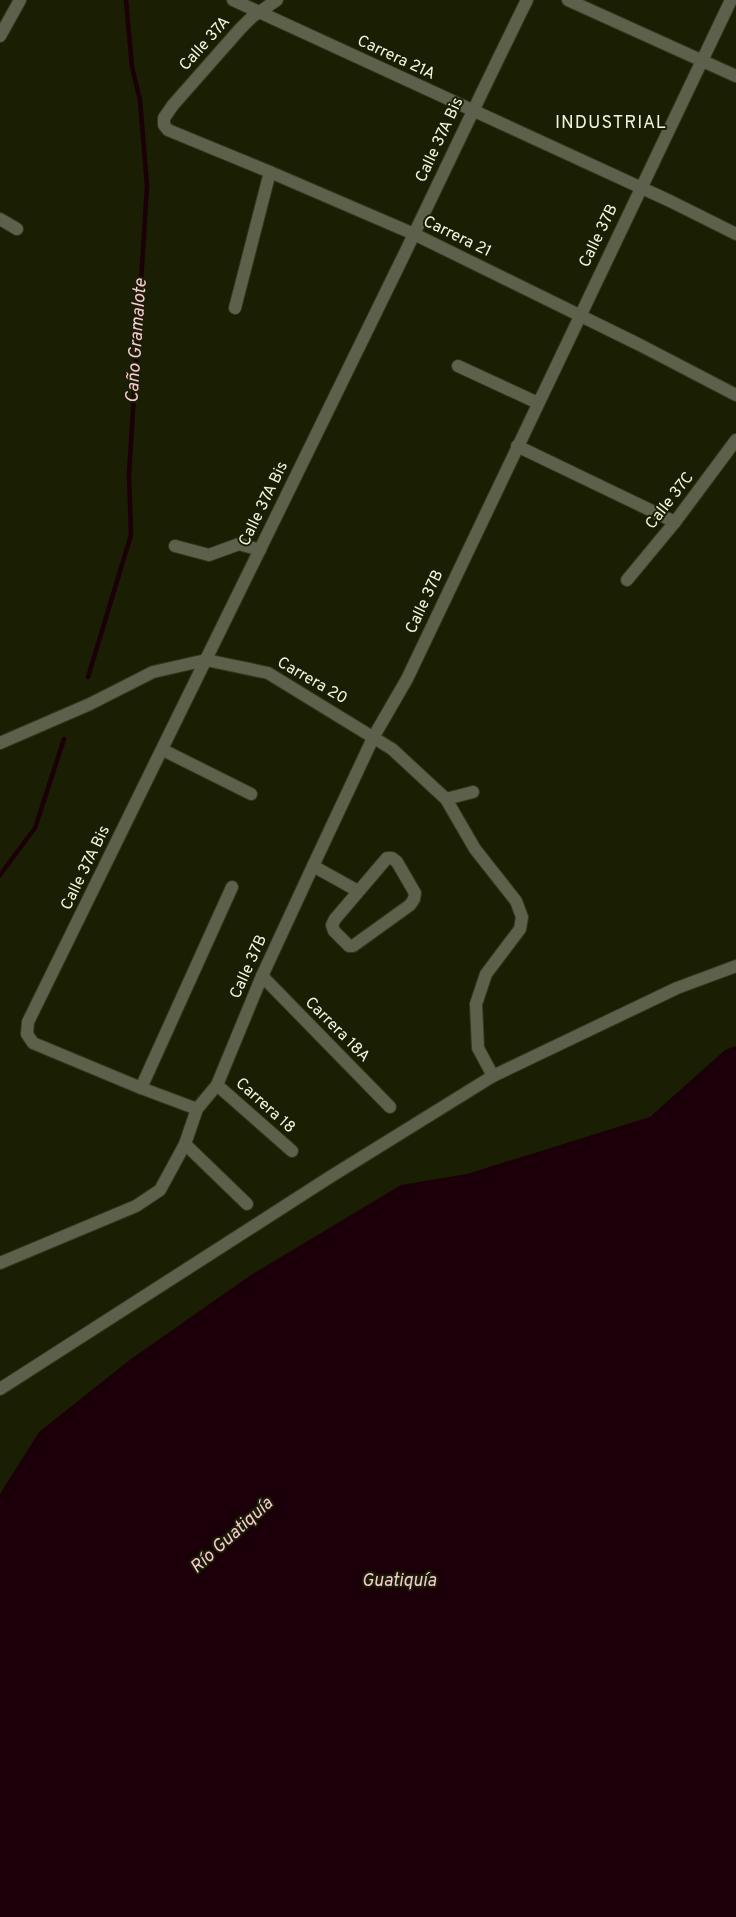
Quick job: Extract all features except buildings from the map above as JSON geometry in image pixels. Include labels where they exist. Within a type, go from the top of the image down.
[{"type":"street","points":[[0,35],[20,0]]},
{"type":"street","name":"Carrera 21A","points":[[233,0],[700,214],[736,234]]},
{"type":"street","name":"Calle 37A","points":[[164,118],[173,105],[240,29],[259,12],[277,0]]},
{"type":"street","name":"Calle 37A Bis","points":[[141,1088],[33,1043],[27,1034],[28,1022],[163,750],[527,0]]},
{"type":"street","points":[[568,0],[736,76]]},
{"type":"street","name":"Calle 37B","points":[[3,1258],[136,1206],[160,1190],[185,1144],[197,1109],[218,1085],[262,976],[374,736],[407,679],[731,0]]},
{"type":"street","name":"Carrera 21","points":[[164,118],[164,125],[168,130],[414,234],[580,315],[736,395]]},
{"type":"street","points":[[235,308],[270,172]]},
{"type":"street","points":[[0,219],[17,230]]},
{"type":"street","points":[[458,366],[538,404]]},
{"type":"street","name":"Calle 37C","points":[[627,580],[675,522],[736,440]]},
{"type":"street","points":[[517,446],[675,522]]},
{"type":"street","points":[[175,546],[209,555],[239,544],[260,550]]},
{"type":"street","name":"Carrera 20","points":[[0,743],[90,704],[153,672],[206,660],[268,673],[392,748],[446,799],[475,849],[516,901],[522,917],[520,929],[486,974],[476,1004],[478,1048],[492,1076]]},
{"type":"street","points":[[163,750],[251,794]]},
{"type":"street","points":[[446,799],[473,792]]},
{"type":"street","points":[[388,858],[392,858],[397,862],[415,893],[410,905],[352,946],[349,946],[334,931],[332,925],[358,891],[388,858]]},
{"type":"street","points":[[313,866],[358,891]]},
{"type":"street","points":[[197,1109],[141,1088],[232,887]]},
{"type":"street","points":[[0,1389],[330,1177],[492,1076],[677,988],[736,966]]},
{"type":"street","name":"Carrera 18A","points":[[262,976],[390,1107]]},
{"type":"street","name":"Carrera 18","points":[[218,1085],[292,1151]]},
{"type":"street","points":[[185,1144],[246,1204]]},
{"type":"water","name":"Guatiquía","points":[[736,1046],[736,1917],[0,1917],[0,1494],[39,1432],[131,1359],[251,1275],[401,1185],[467,1174],[650,1117],[725,1050]]},
{"type":"waterway","name":"Caño Gramalote","points":[[88,677],[131,535],[129,474],[147,186],[140,100],[132,67],[126,0]]},
{"type":"waterway","name":"Caño Gramalote","points":[[0,875],[35,828],[64,739]]},
{"type":"district","name":"INDUSTRIAL","points":[[611,123]]},
{"type":"water label","name":"Río Guatiquía","points":[[232,1536]]}]
